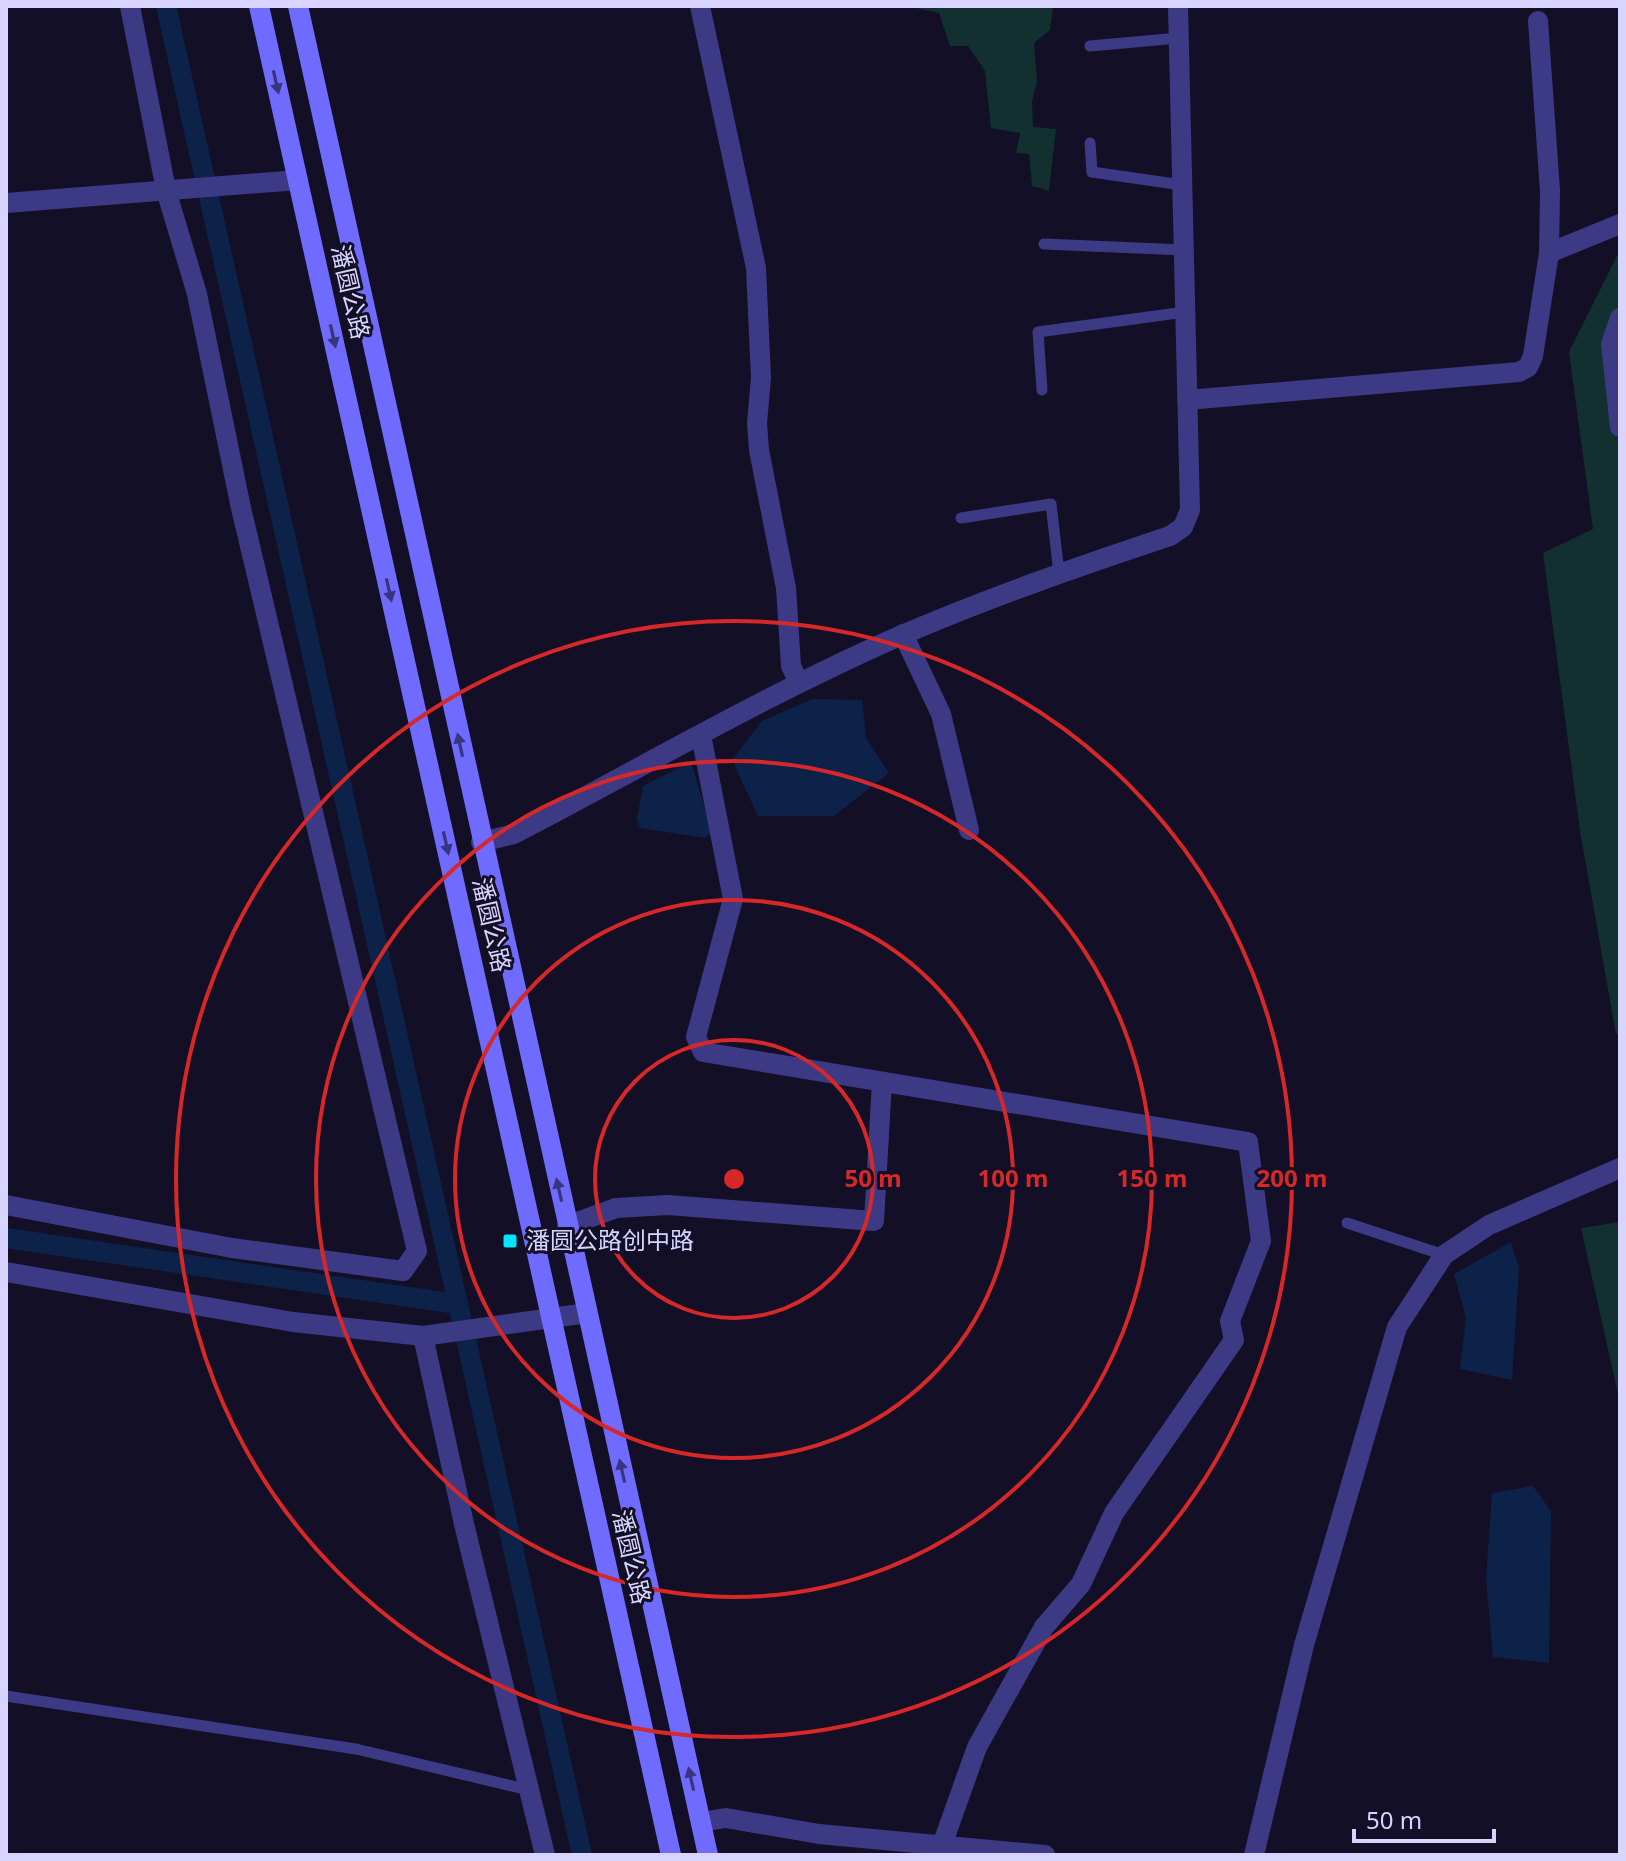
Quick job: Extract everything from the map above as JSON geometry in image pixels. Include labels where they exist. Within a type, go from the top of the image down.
[{"type":"main road","name":"潘圆公路","points":[[259,6],[671,1855]]},
{"type":"main road","name":"潘圆公路","points":[[298,6],[708,1855]]},
{"type":"street","points":[[6,1205],[232,1248],[403,1271],[417,1251],[241,508],[197,294],[170,190],[130,6]]},
{"type":"street","points":[[700,6],[756,268],[761,378],[757,423],[759,450],[786,588],[791,666],[799,683]]},
{"type":"street","points":[[481,842],[514,834],[799,683],[903,634],[1059,573],[1170,536],[1183,527],[1190,510],[1178,6]]},
{"type":"street","points":[[1187,400],[1519,372],[1528,367],[1533,356],[1549,253],[1550,191],[1538,21]]},
{"type":"street","points":[[6,203],[298,180]]},
{"type":"street","points":[[1549,253],[1620,224]]},
{"type":"street","points":[[1620,318],[1611,344],[1620,427]]},
{"type":"street","points":[[903,634],[941,714],[969,830]]},
{"type":"street","points":[[701,735],[733,899],[696,1037],[703,1052],[1248,1142],[1261,1241],[1230,1321],[1234,1340],[1114,1513],[1081,1584],[1044,1627],[977,1747],[941,1848]]},
{"type":"street","points":[[567,1226],[616,1208],[668,1205],[874,1221],[882,1082]]},
{"type":"street","points":[[1254,1855],[1304,1645],[1397,1327],[1444,1255],[1489,1225],[1620,1168]]},
{"type":"street","points":[[6,1272],[293,1322],[423,1336],[587,1313]]},
{"type":"street","points":[[423,1336],[464,1524],[545,1855]]},
{"type":"street","points":[[701,1822],[726,1818],[819,1834],[941,1848],[1045,1855]]},
{"type":"lane","points":[[1090,46],[1179,38]]},
{"type":"lane","points":[[1090,143],[1092,172],[1182,185]]},
{"type":"lane","points":[[1044,244],[1184,250]]},
{"type":"lane","points":[[1042,390],[1038,332],[1185,312]]},
{"type":"lane","points":[[961,518],[1051,504],[1059,573]]},
{"type":"lane","points":[[1347,1223],[1444,1255]]},
{"type":"lane","points":[[6,1696],[356,1749],[529,1790]]},
{"type":"green space","points":[[907,6],[1053,6],[1050,30],[1034,43],[1037,81],[1032,102],[1033,127],[1056,129],[1049,191],[1032,186],[1029,154],[1016,153],[1020,133],[991,128],[985,71],[968,46],[950,46],[939,13]]},
{"type":"green space","points":[[1620,250],[1620,1034],[1616,1034],[1580,831],[1543,553],[1593,529],[1569,352]]},
{"type":"green space","points":[[1620,1222],[1620,1403],[1581,1228]]},
{"type":"water","points":[[812,699],[862,700],[866,738],[889,773],[834,816],[758,816],[732,760],[762,721]]},
{"type":"water","points":[[691,762],[712,832],[705,838],[640,828],[637,819],[643,786]]},
{"type":"water","points":[[1511,1242],[1519,1268],[1512,1380],[1460,1369],[1466,1318],[1454,1274]]},
{"type":"water","points":[[1533,1486],[1551,1511],[1549,1663],[1493,1657],[1486,1579],[1492,1493]]},
{"type":"waterway","points":[[166,6],[582,1855]]},
{"type":"waterway","points":[[6,1238],[457,1304]]},
{"type":"place","name":"潘圆公路创中路","points":[[510,1241]]}]
